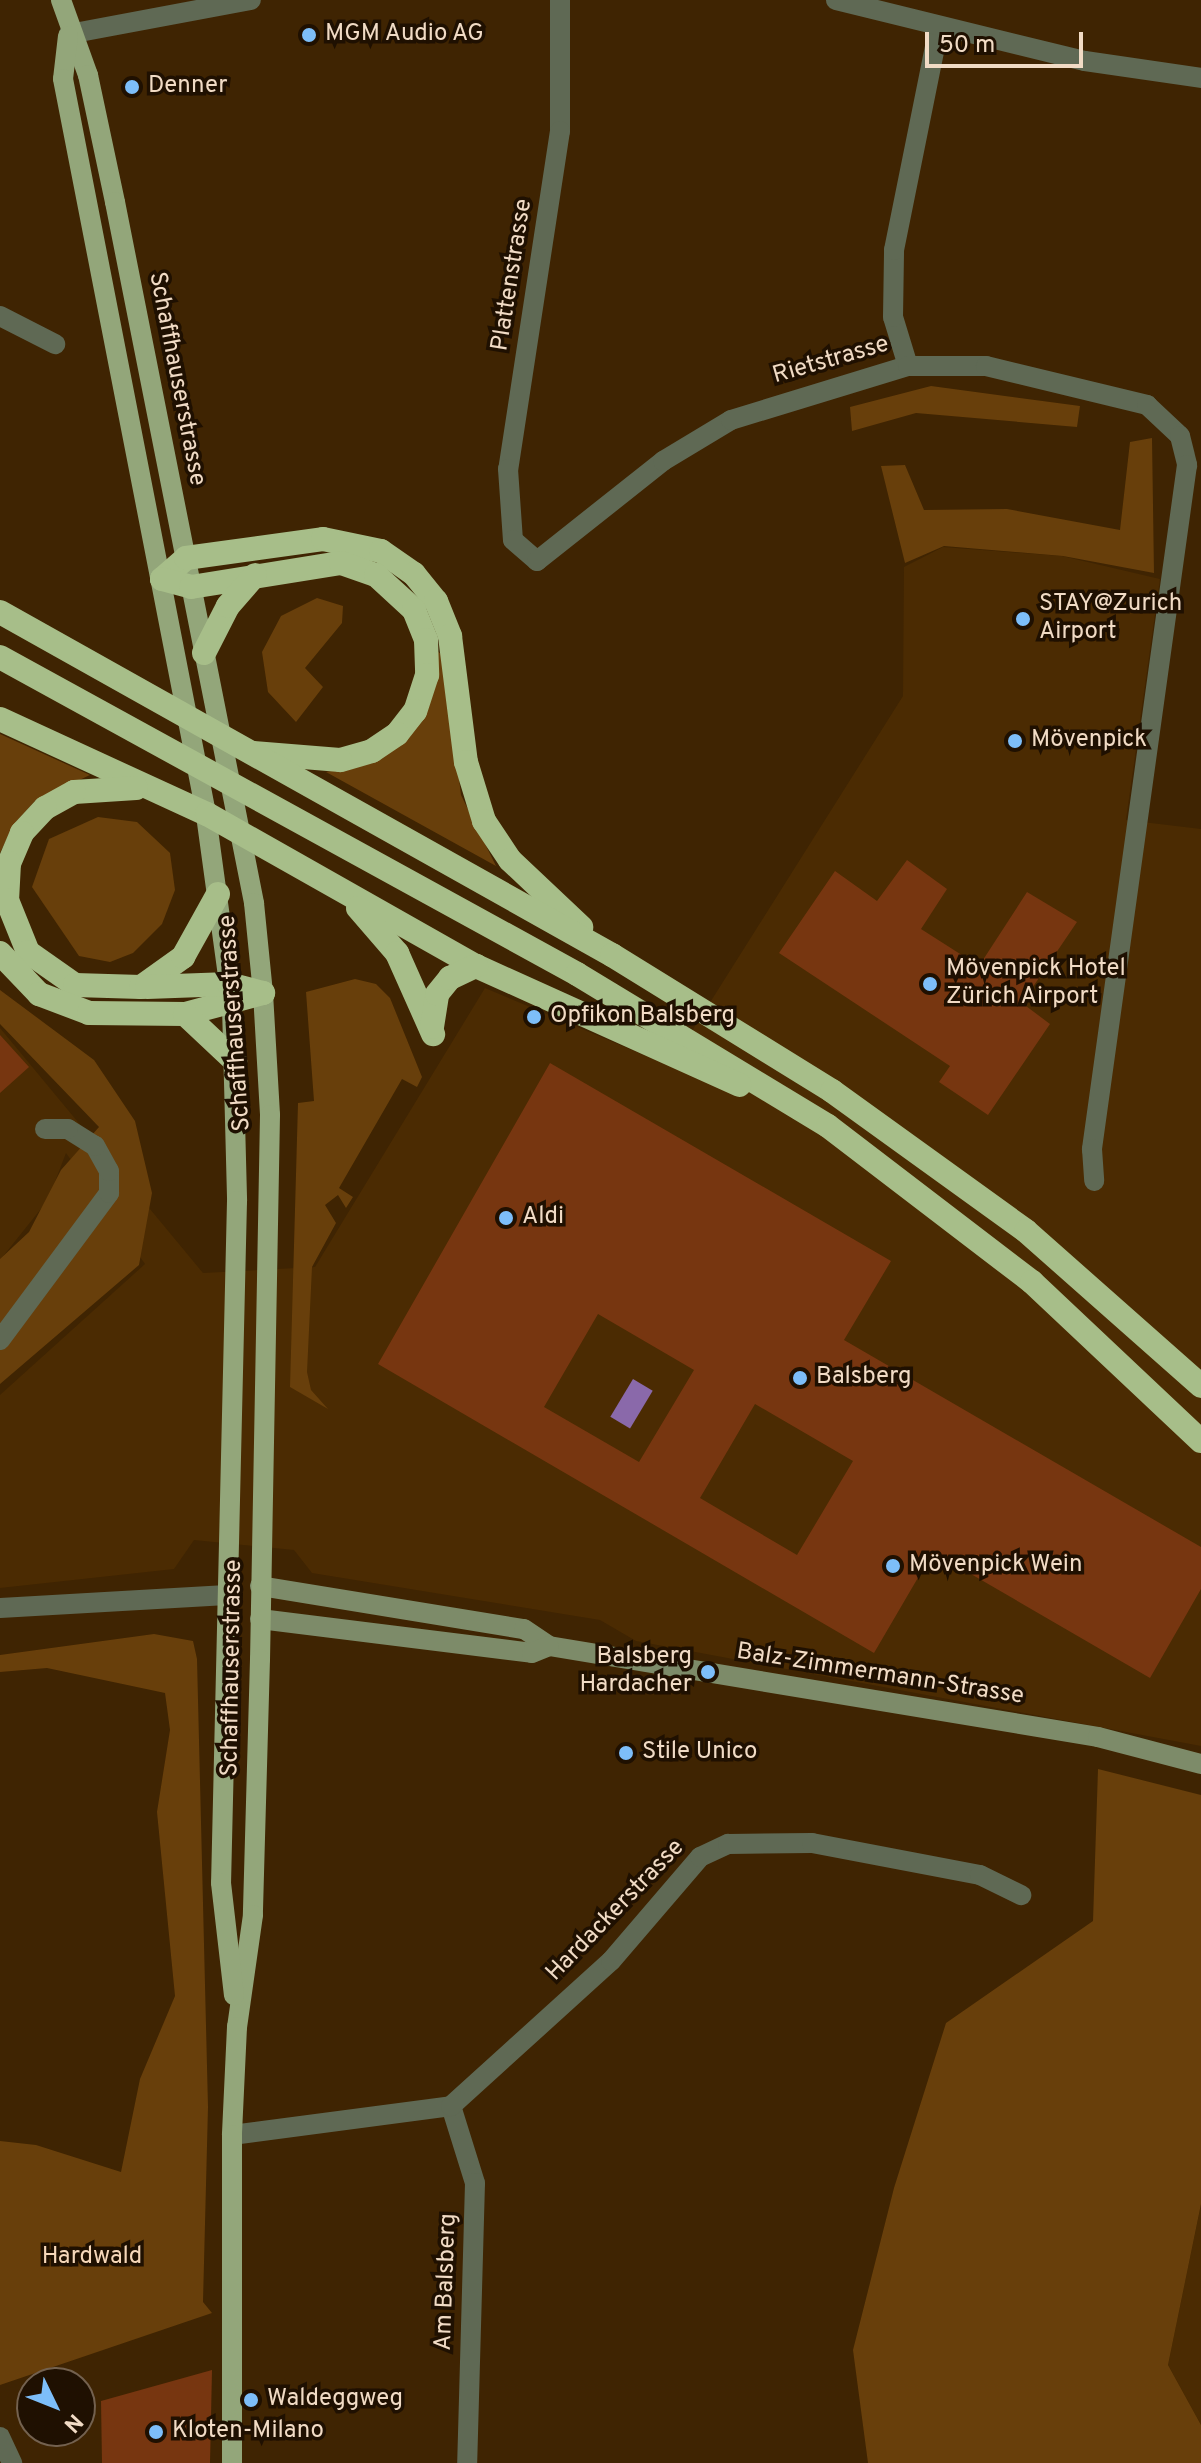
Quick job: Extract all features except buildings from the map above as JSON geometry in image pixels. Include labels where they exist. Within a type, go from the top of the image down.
[{"type":"highway","points":[[162,579],[186,558],[343,540],[381,551],[414,574],[436,601],[450,636],[466,762],[484,821],[525,876],[612,955]]},
{"type":"highway","points":[[162,579],[191,587],[328,563],[376,575],[414,610],[428,661],[415,711],[372,751],[328,760],[245,753]]},
{"type":"highway","points":[[205,656],[228,606],[255,575]]},
{"type":"highway","points":[[0,612],[245,753],[612,955],[832,1091],[958,1178],[1070,1267],[1201,1386]]},
{"type":"highway","points":[[0,657],[552,960],[828,1126],[1032,1282],[1201,1441]]},
{"type":"highway","points":[[0,719],[152,790],[333,884],[476,966],[828,1126]]},
{"type":"highway","points":[[152,790],[101,787],[55,802],[22,833],[7,874],[12,923],[38,962],[86,988],[141,987],[231,995],[263,993]]},
{"type":"highway","points":[[333,884],[397,953],[433,1034],[437,994],[450,978],[476,966]]},
{"type":"highway","points":[[141,987],[183,957],[217,888]]},
{"type":"highway","points":[[0,953],[28,985],[68,1007],[108,1014],[185,1014],[231,995]]},
{"type":"highway","points":[[185,1014],[235,1061]]},
{"type":"main road","name":"Schaffhauserstrasse","points":[[61,0],[69,34],[88,75],[254,903],[263,993],[270,1115],[260,1619],[253,1915],[237,2027],[232,2135],[232,2463]]},
{"type":"main road","name":"Schaffhauserstrasse","points":[[69,34],[63,79],[162,579],[217,888],[231,995],[235,1061],[221,1883],[237,2027]]},
{"type":"main road","points":[[227,1595],[260,1586]]},
{"type":"main road","name":"Balz-Zimmermann-Strasse","points":[[260,1586],[524,1629],[549,1646],[1098,1737],[1201,1764]]},
{"type":"main road","points":[[227,1595],[260,1619]]},
{"type":"main road","name":"Balz-Zimmermann-Strasse","points":[[260,1619],[532,1653],[549,1646]]},
{"type":"street","points":[[69,34],[251,0]]},
{"type":"street","name":"Plattenstrasse","points":[[521,553],[508,523],[508,469],[560,131],[560,0]]},
{"type":"street","points":[[836,0],[1085,61],[1201,78]]},
{"type":"street","name":"Rietstrasse","points":[[521,553],[537,561],[549,557],[663,461],[731,420],[908,366],[893,317],[894,250],[939,27]]},
{"type":"street","points":[[0,316],[55,344]]},
{"type":"street","points":[[908,366],[986,366],[1147,405],[1180,436],[1187,465],[1092,1149],[1094,1181]]},
{"type":"street","points":[[0,1340],[109,1193],[109,1171],[95,1146],[68,1129],[45,1129]]},
{"type":"street","points":[[0,1608],[227,1595]]},
{"type":"street","name":"Hardackerstrasse","points":[[451,2106],[611,1961],[700,1857],[728,1844],[812,1843],[980,1875],[1021,1895]]},
{"type":"street","points":[[232,2135],[451,2106]]},
{"type":"street","name":"Am Balsberg","points":[[451,2106],[470,2160],[476,2209],[467,2463]]},
{"type":"street","points":[[0,2437],[12,2463]]},
{"type":"shaded area","points":[[943,547],[1062,556],[1160,579],[1126,820],[1201,829],[1201,1746],[636,1641],[600,1620],[312,1573],[294,1550],[194,1540],[174,1569],[0,1588],[0,1395],[145,1264],[66,1153],[48,1200],[0,1260],[0,1028],[203,1273],[315,1267],[485,988],[670,1066],[903,696],[904,567]]},
{"type":"shaded area","points":[[633,1379],[653,1391],[630,1429],[610,1417]]},
{"type":"shaded area","points":[[1201,2204],[1201,2425],[1168,2365]]},
{"type":"green space","points":[[931,386],[1080,406],[1077,427],[916,413],[852,431],[850,407]]},
{"type":"green space","points":[[1152,438],[1154,573],[1063,556],[944,546],[905,563],[881,466],[905,465],[924,510],[1007,509],[1120,530],[1130,442]]},
{"type":"green space","points":[[317,598],[343,606],[342,623],[305,668],[323,687],[296,722],[268,692],[262,652],[281,616]]},
{"type":"green space","points":[[437,651],[444,656],[461,795],[496,866],[326,772],[373,763]]},
{"type":"green space","points":[[0,734],[90,775],[35,801],[14,824],[0,853]]},
{"type":"green space","points":[[98,817],[137,822],[170,853],[175,890],[162,924],[133,953],[110,962],[79,956],[32,887],[49,839]]},
{"type":"green space","points":[[355,979],[376,984],[390,998],[422,1077],[417,1087],[402,1079],[339,1188],[353,1197],[346,1208],[338,1195],[325,1205],[336,1223],[312,1267],[307,1372],[311,1390],[328,1409],[290,1387],[298,1103],[314,1101],[306,992]]},
{"type":"green space","points":[[0,990],[94,1060],[135,1121],[152,1193],[139,1265],[0,1384],[0,1259],[29,1232],[61,1170],[99,1127],[0,1024]]},
{"type":"green space","name":"Hardwald","points":[[154,1634],[193,1641],[197,1659],[208,2107],[203,2302],[212,2313],[53,2367],[16,2367],[16,2380],[0,2385],[0,2141],[36,2145],[121,2172],[140,2079],[175,1996],[157,1812],[170,1730],[165,1693],[47,1668],[0,1672],[0,1655]]},
{"type":"green space","points":[[1098,1769],[1201,1795],[1201,2204],[1168,2365],[1201,2425],[1201,2463],[868,2463],[853,2350],[894,2188],[946,2023],[1093,1921]]},
{"type":"place","name":"MGM Audio AG","points":[[309,35]]},
{"type":"place","name":"Denner","points":[[132,87]]},
{"type":"place","name":"STAY@Zurich Airport","points":[[1023,619]]},
{"type":"place","name":"Mövenpick","points":[[1015,741]]},
{"type":"place","name":"Mövenpick Hotel Zürich Airport","points":[[930,984]]},
{"type":"place","name":"Opfikon Balsberg","points":[[534,1017]]},
{"type":"place","name":"Aldi","points":[[506,1218]]},
{"type":"place","name":"Balsberg","points":[[800,1378]]},
{"type":"place","name":"Mövenpick Wein","points":[[893,1566]]},
{"type":"place","name":"Balsberg Hardacher","points":[[708,1672]]},
{"type":"place","name":"Stile Unico","points":[[626,1753]]},
{"type":"place","name":"Waldeggweg","points":[[251,2400]]},
{"type":"place","name":"Kloten-Milano","points":[[156,2432]]}]
